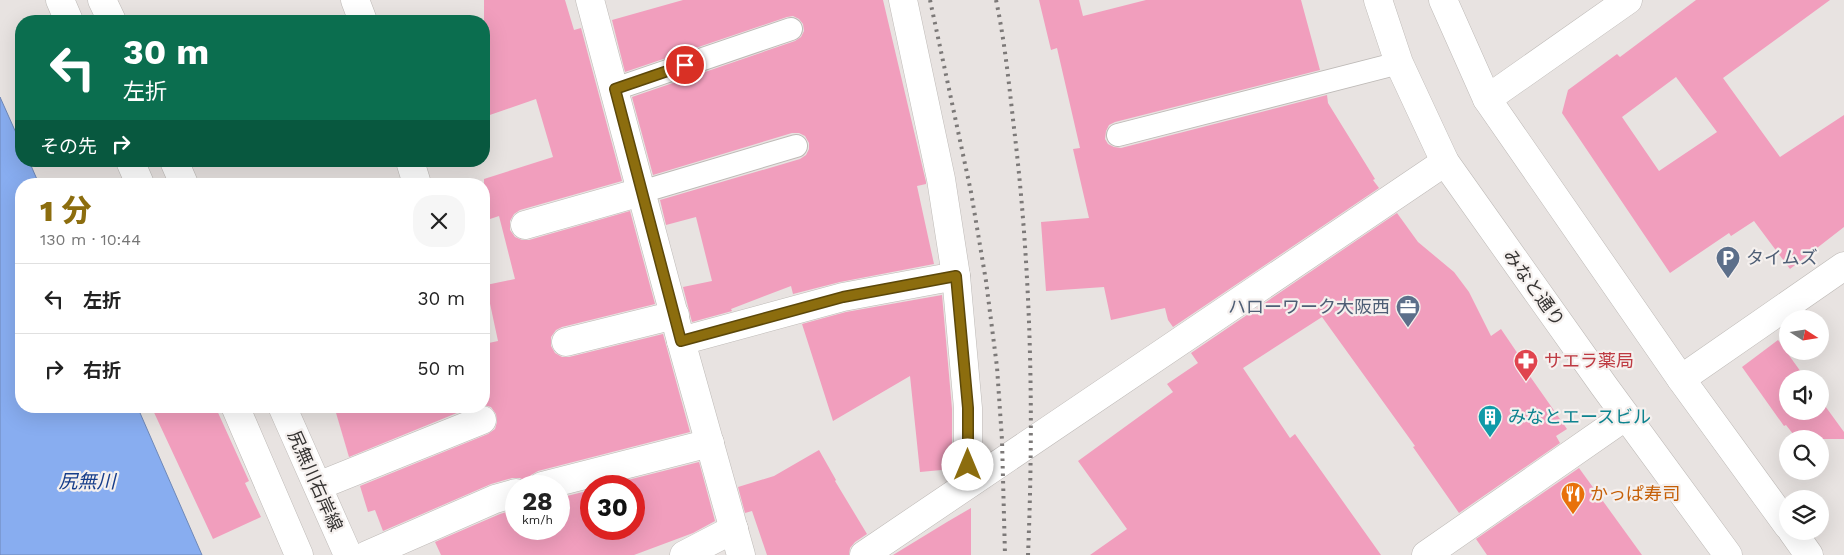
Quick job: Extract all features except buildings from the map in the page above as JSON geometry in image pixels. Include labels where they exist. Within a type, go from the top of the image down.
[{"type":"main road","points":[[60,0],[66,15]]},
{"type":"main road","points":[[102,0],[109,15]]},
{"type":"main road","points":[[355,0],[361,15]]},
{"type":"main road","points":[[590,0],[681,341],[742,555]]},
{"type":"main road","points":[[903,0],[941,179],[956,276],[968,408],[968,484]]},
{"type":"main road","name":"みなと通り","points":[[1378,0],[1399,63],[1444,162],[1728,555]]},
{"type":"main road","points":[[1443,0],[1487,99],[1681,379],[1779,514]]},
{"type":"main road","points":[[1487,99],[1628,0]]},
{"type":"main road","points":[[864,555],[1444,162]]},
{"type":"main road","points":[[525,225],[641,192]]},
{"type":"main road","points":[[1681,379],[1844,266]]},
{"type":"main road","points":[[681,341],[843,297],[956,276]]},
{"type":"main road","points":[[566,342],[675,315]]},
{"type":"main road","points":[[239,413],[299,555]]},
{"type":"main road","name":"尻無川右岸線","points":[[285,413],[348,555]]},
{"type":"main road","points":[[1426,555],[1626,416]]},
{"type":"main road","points":[[318,486],[482,420]]},
{"type":"main road","points":[[570,479],[710,443]]},
{"type":"main road","points":[[367,555],[505,496]]},
{"type":"main road","points":[[684,555],[734,529]]},
{"type":"main road","points":[[1798,540],[1809,555]]},
{"type":"lane","points":[[615,89],[791,29]]},
{"type":"lane","points":[[1118,135],[1399,63]]},
{"type":"lane","points":[[641,192],[796,146]]},
{"type":"water","name":"尻無川","points":[[0,97],[15,131],[15,167],[32,167],[36,178],[15,178],[15,413],[140,413],[202,555],[0,555]]},
{"type":"railway","points":[[930,0],[971,192],[986,281],[997,367],[1002,440],[1005,555]]},
{"type":"railway","points":[[996,0],[1014,128],[1024,235],[1031,394],[1028,555]]},
{"type":"place","name":"タイムズ","points":[[1728,279]]},
{"type":"place","name":"ハローワーク大阪西","points":[[1408,328]]},
{"type":"place","name":"サエラ薬局","points":[[1526,382]]},
{"type":"place","name":"みなとエースビル","points":[[1490,438]]},
{"type":"place","name":"かっぱ寿司","points":[[1573,515]]},
{"type":"route","points":[[685,65],[615,89],[681,341],[843,297],[956,276],[968,408],[968,465]]}]
